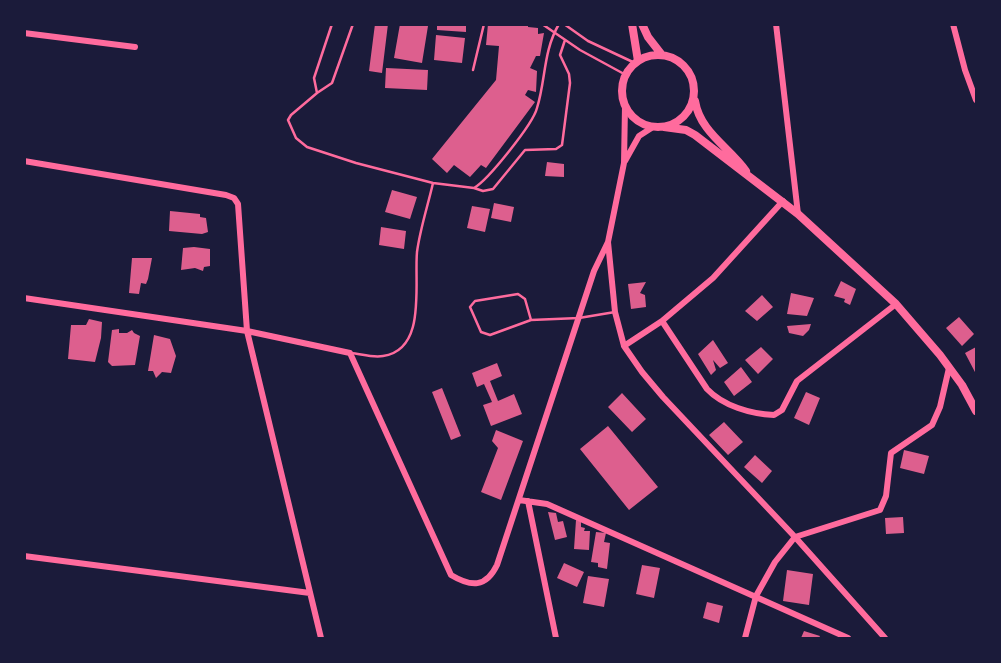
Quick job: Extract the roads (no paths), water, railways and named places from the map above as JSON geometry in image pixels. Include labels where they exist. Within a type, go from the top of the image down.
[{"type":"street","points":[[632,24],[637,62]]},
{"type":"street","points":[[642,24],[662,55]]},
{"type":"street","points":[[776,24],[798,214]]},
{"type":"street","points":[[953,24],[976,100]]},
{"type":"street","points":[[24,33],[135,47]]},
{"type":"street","points":[[24,298],[247,331],[350,353],[452,575],[473,584],[485,582],[492,576],[594,271],[608,242],[624,163],[625,106],[622,95],[626,75],[637,62],[650,56],[662,55],[674,58],[683,65],[694,85],[700,119],[748,174]]},
{"type":"street","points":[[664,127],[675,124],[684,117],[695,97]]},
{"type":"street","points":[[625,106],[641,123],[653,127],[686,130],[798,214],[896,304],[949,368],[976,411]]},
{"type":"street","points":[[624,163],[639,136],[653,127]]},
{"type":"street","points":[[24,161],[226,195],[233,198],[238,205],[247,331],[321,639]]},
{"type":"street","points":[[624,346],[662,321],[713,278],[783,201]]},
{"type":"street","points":[[608,242],[615,312],[624,346],[642,372],[885,639]]},
{"type":"street","points":[[662,321],[716,399],[732,406],[774,415],[782,410],[797,381],[896,304]]},
{"type":"street","points":[[745,639],[756,596],[775,562],[795,537],[880,510],[886,496],[891,453],[935,422],[949,368]]},
{"type":"street","points":[[519,500],[547,504],[848,639]]},
{"type":"street","points":[[528,501],[556,639]]},
{"type":"street","points":[[24,556],[310,593]]},
{"type":"lane","points":[[317,93],[314,78],[332,24]]},
{"type":"lane","points":[[354,24],[332,83],[288,120],[296,138],[307,147],[356,163],[433,183],[483,191],[493,189],[526,150],[556,149],[562,145],[570,83],[560,55],[565,40]]},
{"type":"lane","points":[[473,70],[484,24]]},
{"type":"lane","points":[[541,24],[626,75]]},
{"type":"lane","points":[[474,188],[486,179],[536,113],[547,49],[559,24]]},
{"type":"lane","points":[[564,24],[588,41],[637,62]]},
{"type":"lane","points":[[350,353],[381,357],[395,353],[405,345],[411,334],[415,318],[417,250],[433,183]]},
{"type":"lane","points":[[531,320],[525,299],[519,294],[475,301],[470,307],[481,332],[485,335],[531,320],[579,318],[615,312]]}]
